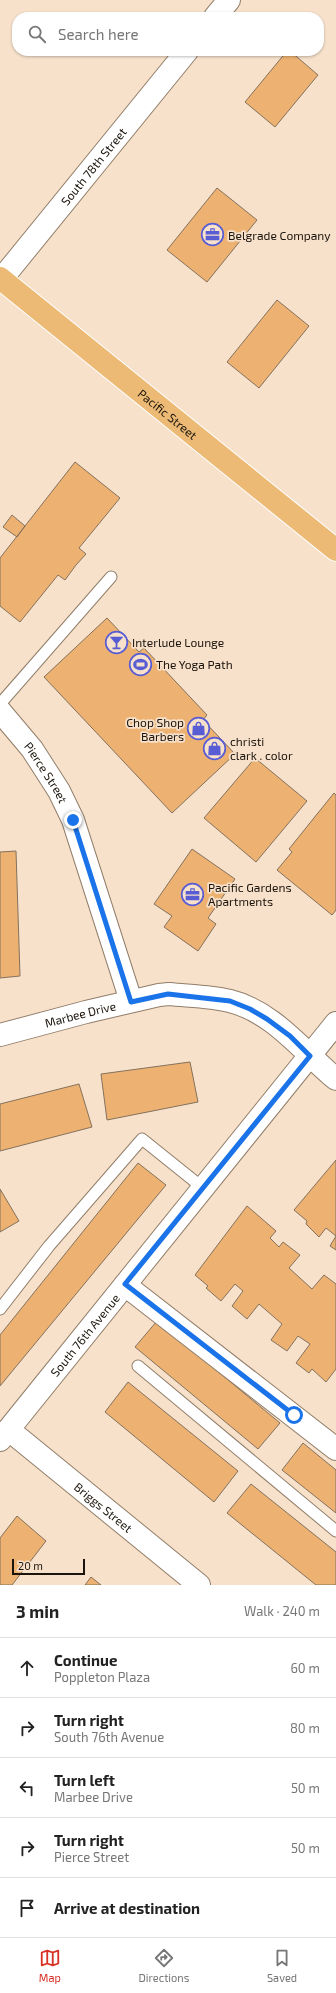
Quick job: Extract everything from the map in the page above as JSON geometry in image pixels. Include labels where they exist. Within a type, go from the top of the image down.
[{"type":"main road","name":"Pacific Street","points":[[0,280],[336,550]]},
{"type":"street","points":[[219,12],[229,0]]},
{"type":"street","name":"South 78th Street","points":[[0,280],[183,56]]},
{"type":"street","name":"Pierce Street","points":[[0,711],[32,748],[59,790],[73,820],[131,1002]]},
{"type":"street","name":"Marbee Drive","points":[[0,1035],[86,1012],[168,994],[230,1001],[250,1009],[267,1019],[290,1036],[336,1079]]},
{"type":"street","name":"South 76th Avenue","points":[[4,1435],[336,1023]]},
{"type":"street","points":[[125,1284],[336,1449]]},
{"type":"street","name":"Briggs Street","points":[[4,1435],[199,1585]]},
{"type":"lane","points":[[0,704],[111,577]]},
{"type":"lane","points":[[0,1309],[49,1246],[142,1139],[203,1188]]},
{"type":"lane","points":[[138,1366],[336,1531]]},
{"type":"building","points":[[283,56],[296,56],[318,75],[275,127],[245,102]]},
{"type":"building","name":"Belgrade Company","points":[[217,188],[257,220],[207,282],[167,250]]},
{"type":"building","points":[[277,300],[309,326],[259,388],[227,362]]},
{"type":"building","points":[[75,462],[120,498],[79,548],[86,554],[65,580],[58,575],[20,622],[0,606],[0,558]]},
{"type":"building","points":[[12,515],[25,526],[17,537],[3,527]]},
{"type":"building","points":[[107,618],[139,652],[144,648],[207,715],[203,720],[235,754],[172,813],[44,677]]},
{"type":"building","points":[[255,758],[307,801],[256,862],[204,818]]},
{"type":"building","points":[[334,793],[336,795],[336,910],[332,915],[277,870],[292,852],[289,849]]},
{"type":"building","name":"Pacific Gardens Apartments","points":[[192,849],[235,879],[208,918],[216,924],[198,951],[164,927],[172,916],[154,904]]},
{"type":"building","points":[[16,851],[20,976],[0,978],[0,852]]},
{"type":"building","points":[[190,1062],[198,1102],[107,1120],[101,1074]]},
{"type":"building","points":[[79,1084],[92,1127],[0,1151],[0,1104]]},
{"type":"building","points":[[336,1160],[336,1236],[326,1228],[319,1237],[306,1224],[307,1221],[294,1210]]},
{"type":"building","points":[[138,1163],[166,1185],[0,1386],[0,1335]]},
{"type":"building","points":[[0,1189],[19,1221],[0,1232]]},
{"type":"building","points":[[247,1206],[276,1231],[270,1238],[279,1247],[283,1242],[300,1255],[289,1268],[312,1289],[324,1275],[336,1284],[336,1369],[326,1382],[312,1369],[309,1373],[296,1363],[310,1344],[298,1336],[287,1351],[271,1340],[282,1324],[259,1304],[247,1319],[232,1306],[243,1291],[235,1284],[221,1301],[206,1288],[208,1286],[195,1275]]},
{"type":"building","points":[[336,1236],[336,1250],[330,1246]]},
{"type":"building","points":[[157,1321],[280,1423],[258,1449],[135,1347]]},
{"type":"building","points":[[128,1382],[238,1471],[214,1502],[105,1412]]},
{"type":"building","points":[[303,1443],[336,1470],[336,1513],[282,1470]]},
{"type":"building","points":[[251,1484],[336,1552],[336,1585],[316,1585],[227,1513]]},
{"type":"building","points":[[17,1516],[46,1541],[12,1585],[0,1585],[0,1538]]},
{"type":"building","points":[[91,1577],[101,1585],[85,1585]]},
{"type":"place","name":"Belgrade Company","points":[[212,235]]},
{"type":"place","name":"Interlude Lounge","points":[[116,642]]},
{"type":"place","name":"The Yoga Path","points":[[141,664]]},
{"type":"place","name":"Chop Shop Barbers","points":[[199,729]]},
{"type":"place","name":"christi clark . color","points":[[214,748]]},
{"type":"place","name":"Pacific Gardens Apartments","points":[[193,894]]},
{"type":"route","points":[[73,820],[131,1002],[168,994],[230,1001],[250,1009],[267,1019],[290,1036],[310,1056],[125,1284],[294,1415]]}]
